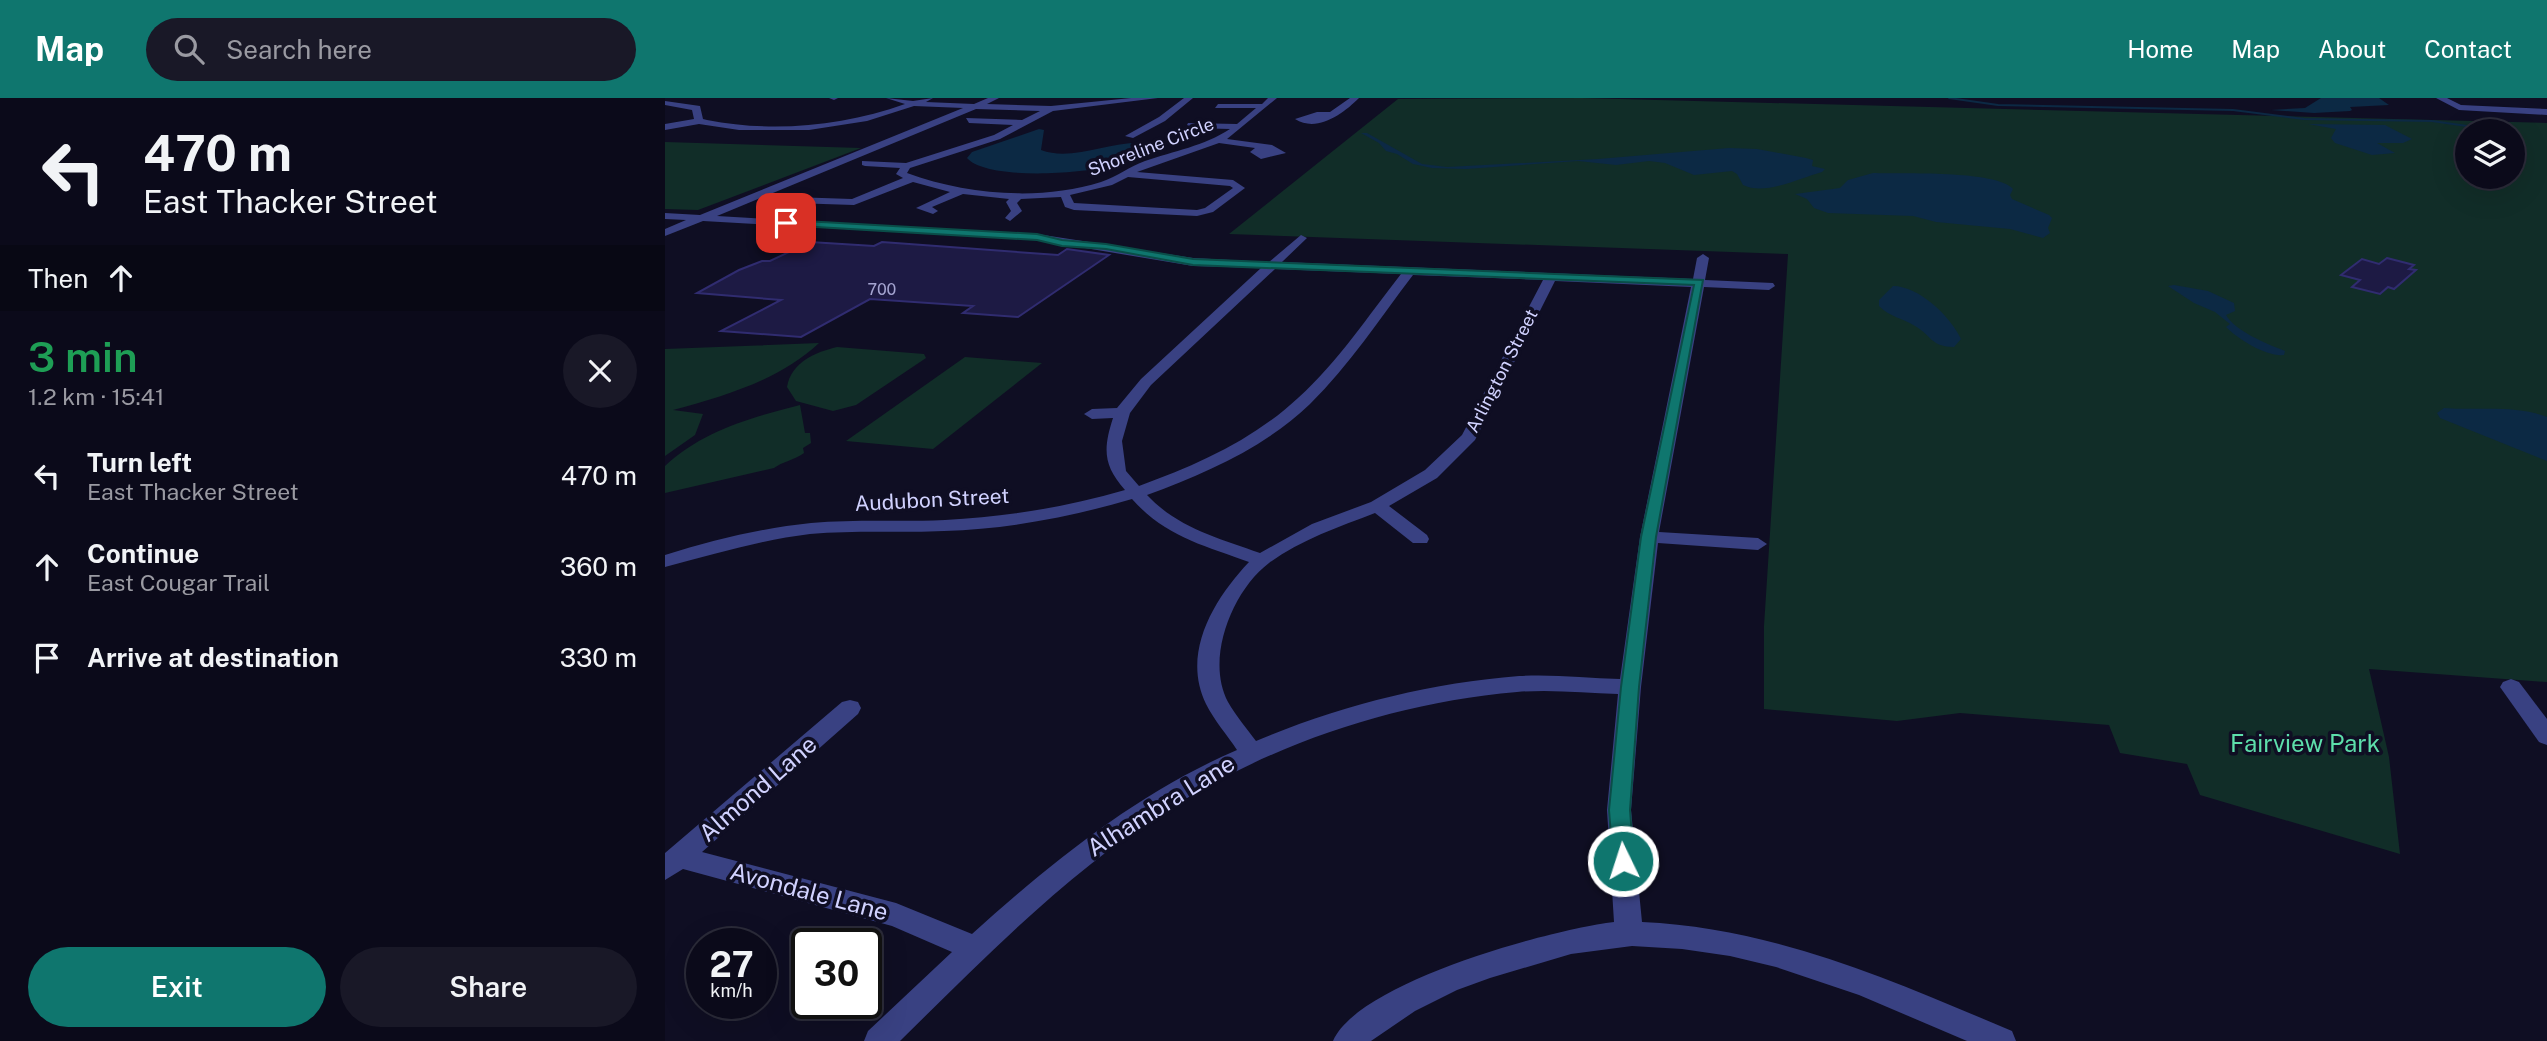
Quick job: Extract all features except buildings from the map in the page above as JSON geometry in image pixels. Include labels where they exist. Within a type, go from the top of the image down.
[{"type":"street","points":[[890,98],[914,104],[1051,109],[1154,98]]},
{"type":"street","points":[[665,127],[699,121],[719,127],[812,129],[847,125],[929,98]]},
{"type":"street","points":[[665,233],[995,98]]},
{"type":"street","points":[[1131,136],[1178,108],[1189,98]]},
{"type":"street","name":"Shoreline Circle","points":[[912,180],[959,192],[1019,195],[1064,192],[1108,183],[1125,173],[1218,140],[1239,127],[1273,98]]},
{"type":"street","points":[[1332,115],[1355,98]]},
{"type":"street","points":[[2440,98],[2459,107],[2547,112]]},
{"type":"street","points":[[665,103],[697,108],[695,112],[699,121]]},
{"type":"street","points":[[1218,106],[1265,106]]},
{"type":"street","points":[[1154,111],[1178,108]]},
{"type":"street","points":[[865,163],[907,166],[997,137],[1051,109]]},
{"type":"street","points":[[969,120],[1027,123]]},
{"type":"street","points":[[1191,125],[1239,127]]},
{"type":"street","points":[[1218,140],[1262,148]]},
{"type":"street","points":[[947,142],[973,144]]},
{"type":"street","points":[[907,166],[901,174],[912,180]]},
{"type":"street","points":[[1064,192],[1069,205],[1074,208],[1197,213],[1209,210],[1240,188],[1233,183],[1125,173]]},
{"type":"street","points":[[792,200],[854,202],[870,193],[912,180]]},
{"type":"street","points":[[933,211],[921,208],[959,192]]},
{"type":"street","points":[[1010,218],[1017,211],[1011,202],[1019,195]]},
{"type":"street","points":[[665,216],[1037,237],[1181,260],[1769,286]]},
{"type":"street","points":[[1261,559],[1180,531],[1156,515],[1118,472],[1114,441],[1122,413],[1146,382],[1301,238]]},
{"type":"street","points":[[1629,934],[1619,810],[1630,687],[1649,537],[1703,258]]},
{"type":"street","name":"Audubon Street","points":[[665,561],[756,537],[829,527],[959,525],[1016,519],[1134,492],[1195,470],[1228,454],[1282,419],[1323,381],[1410,271]]},
{"type":"street","name":"Arlington Street","points":[[1250,751],[1216,702],[1208,665],[1211,637],[1221,613],[1261,559],[1318,528],[1377,506],[1431,474],[1469,437],[1551,277]]},
{"type":"street","points":[[1092,414],[1122,413]]},
{"type":"street","points":[[1377,506],[1420,539]]},
{"type":"street","points":[[1649,537],[1758,544]]},
{"type":"street","name":"Alhambra Lane","points":[[879,1041],[976,949],[1082,856],[1166,798],[1250,751],[1325,723],[1398,702],[1460,691],[1521,684],[1630,687]]},
{"type":"street","points":[[2511,687],[2547,736]]},
{"type":"street","name":"Almond Lane","points":[[672,863],[850,708]]},
{"type":"street","name":"Avondale Lane","points":[[672,863],[896,915],[976,949]]},
{"type":"street","points":[[1348,1041],[1371,1020],[1466,970],[1561,944],[1629,934],[1710,938],[1783,954],[1840,972],[2001,1041]]},
{"type":"green space","name":"Fairview Park","points":[[1582,98],[2455,121],[2455,189],[2525,189],[2525,122],[2547,123],[2547,682],[2369,669],[2389,757],[2400,854],[2200,795],[2187,764],[2120,753],[2109,725],[1960,713],[1897,721],[1764,709],[1764,626],[1788,254],[1229,234],[1398,99]]},
{"type":"green space","points":[[665,142],[861,148],[698,210],[665,209]]},
{"type":"green space","points":[[819,343],[804,356],[769,377],[673,410],[703,414],[695,435],[665,456],[665,349]]},
{"type":"green space","points":[[837,347],[924,354],[926,358],[856,405],[833,411],[796,401],[787,387],[794,371],[813,355]]},
{"type":"green space","points":[[965,357],[1042,363],[933,449],[846,441]]},
{"type":"green space","points":[[800,405],[805,433],[810,433],[811,443],[803,448],[804,453],[774,468],[665,493],[665,466],[695,443],[746,420]]},
{"type":"water","points":[[2321,98],[2379,98],[2389,105],[2350,107],[2350,111],[2314,113],[2271,110],[2305,108]]},
{"type":"water","points":[[2308,124],[2385,125],[2412,139],[2403,143],[2377,143],[2395,153],[2372,155],[2335,143],[2331,138],[2336,129]]},
{"type":"water","points":[[1039,129],[1044,130],[1041,150],[1055,153],[1130,143],[1160,146],[1148,155],[1127,163],[1067,172],[1005,172],[982,167],[967,158],[972,152]]},
{"type":"water","points":[[1361,133],[1367,133],[1422,164],[1447,167],[1598,159],[1729,148],[1757,149],[1806,158],[1813,160],[1812,166],[1825,169],[1793,182],[1752,188],[1743,185],[1732,171],[1694,175],[1665,163],[1649,161],[1616,165],[1578,161],[1466,169],[1432,168],[1413,164],[1386,151],[1379,143]]},
{"type":"water","points":[[1873,173],[1969,176],[2004,183],[2013,189],[2010,195],[2012,199],[2052,218],[2048,228],[2050,233],[2043,238],[2010,229],[1936,222],[1913,216],[1828,213],[1814,208],[1807,199],[1795,194],[1840,188],[1848,180]]},
{"type":"water","points":[[1893,286],[1903,287],[1923,297],[1950,321],[1961,339],[1954,347],[1936,343],[1920,329],[1887,313],[1879,306],[1879,300]]},
{"type":"water","points":[[2168,286],[2208,291],[2234,303],[2235,311],[2226,315],[2230,321],[2252,336],[2285,351],[2284,355],[2262,350],[2238,337],[2226,327],[2230,324],[2215,312],[2194,303]]},
{"type":"water","points":[[2444,408],[2509,409],[2547,417],[2547,461],[2440,418],[2437,413]]},
{"type":"waterway","points":[[1949,98],[1998,105],[2233,110],[2304,119],[2432,121],[2455,124]]},
{"type":"route","points":[[786,223],[1037,237],[1193,262],[1700,282],[1649,537],[1630,687],[1619,810],[1623,861]]}]
